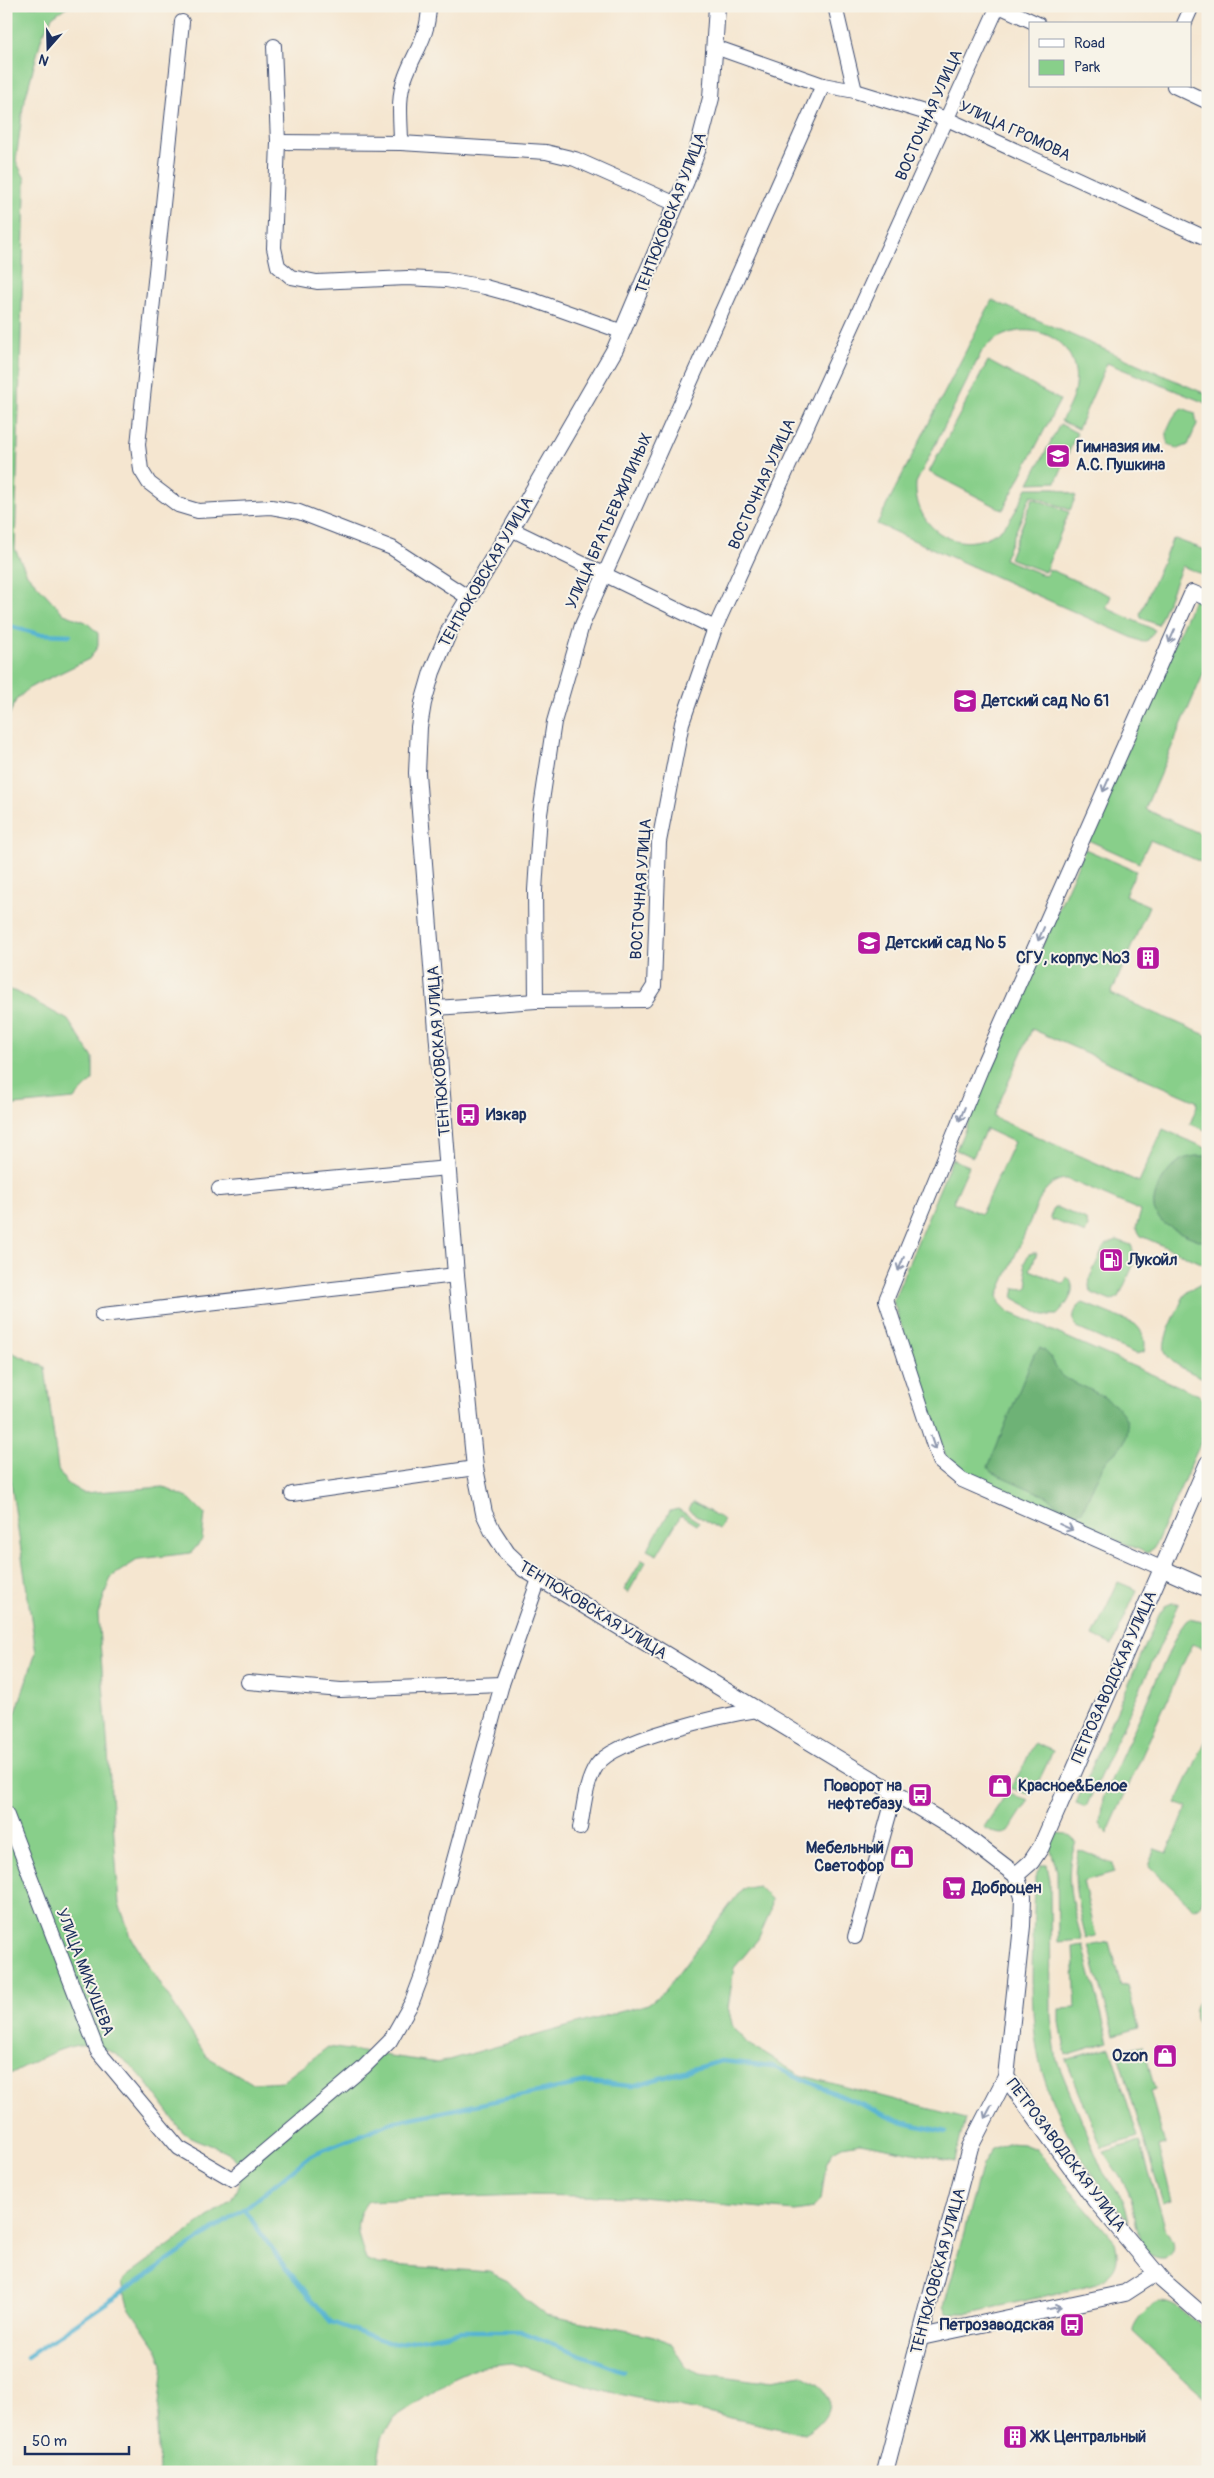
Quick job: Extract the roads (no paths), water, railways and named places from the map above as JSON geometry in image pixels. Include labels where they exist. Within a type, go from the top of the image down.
[{"type":"street","points":[[401,143],[401,93],[404,79],[425,36],[429,6]]},
{"type":"street","name":"ТЕНТЮКОВСКАЯ УЛИЦА","points":[[717,6],[715,47],[706,122],[676,204],[623,332],[511,529],[450,629],[432,672],[419,727],[418,773],[456,1275],[475,1468],[484,1513],[492,1530],[510,1557],[539,1579],[961,1833],[1016,1875]]},
{"type":"street","points":[[835,6],[854,91]]},
{"type":"street","points":[[998,6],[1034,22]]},
{"type":"street","name":"ВОСТОЧНАЯ УЛИЦА","points":[[536,1001],[645,1000],[654,986],[659,842],[682,723],[715,628],[998,6]]},
{"type":"street","points":[[1185,22],[1192,6]]},
{"type":"street","points":[[182,22],[138,445],[141,470],[149,483],[178,504],[198,511],[271,507],[299,512],[392,548],[469,598]]},
{"type":"street","points":[[274,46],[278,142],[274,248],[278,266],[291,277],[316,282],[407,278],[446,280],[485,287],[536,301],[623,332]]},
{"type":"street","name":"УЛИЦА ГРОМОВА","points":[[715,47],[823,85],[854,91],[947,118],[1208,239]]},
{"type":"street","name":"УЛИЦА БРАТЬЕВ ЖИЛИНЫХ","points":[[536,1001],[535,890],[540,814],[554,722],[582,625],[823,85]]},
{"type":"street","points":[[1178,88],[1208,102]]},
{"type":"street","points":[[278,142],[401,143],[546,152],[574,159],[676,204]]},
{"type":"street","points":[[511,529],[715,628]]},
{"type":"street","points":[[1208,598],[1192,592],[981,1069],[886,1300],[939,1460],[962,1480],[1208,1589]]},
{"type":"street","points":[[436,1008],[536,1001]]},
{"type":"street","points":[[219,1189],[448,1168]]},
{"type":"street","points":[[102,1315],[456,1275]]},
{"type":"street","name":"ПЕТРОЗАВОДСКАЯ УЛИЦА","points":[[1208,1462],[1041,1847],[1031,1862],[1016,1875],[1022,1897],[1022,1926],[1006,2078],[1096,2200],[1156,2273],[1208,2320]]},
{"type":"street","points":[[292,1494],[475,1468]]},
{"type":"street","points":[[248,1682],[341,1690],[502,1684],[539,1579]]},
{"type":"street","name":"УЛИЦА МИКУШЕВА","points":[[6,1813],[97,2050],[179,2148],[232,2179],[363,2068],[390,2041],[412,2002],[424,1970],[502,1684]]},
{"type":"street","points":[[580,1828],[590,1777],[597,1764],[608,1753],[675,1728],[719,1716],[757,1710]]},
{"type":"street","points":[[854,1937],[895,1793]]},
{"type":"street","name":"ТЕНТЮКОВСКАЯ УЛИЦА","points":[[885,2472],[970,2147],[1006,2078]]},
{"type":"street","points":[[921,2337],[1125,2293],[1156,2273]]},
{"type":"waterway","points":[[6,625],[38,634],[70,635]]},
{"type":"waterway","points":[[27,2357],[244,2209],[311,2155],[392,2122],[587,2082],[632,2086],[721,2061],[772,2066],[904,2123],[946,2132]]},
{"type":"waterway","points":[[244,2209],[284,2266],[331,2322],[393,2344],[462,2331],[520,2331],[623,2371]]},
{"type":"place","name":"Гимназия им. А.С. Пушкина","points":[[1058,456]]},
{"type":"place","name":"Детский сад № 61","points":[[965,701]]},
{"type":"place","name":"Детский сад № 5","points":[[869,943]]},
{"type":"place","name":"СГУ, корпус №3","points":[[1148,958]]},
{"type":"place","name":"Изкар","points":[[468,1115]]},
{"type":"place","name":"Лукойл","points":[[1111,1260]]},
{"type":"place","name":"Красное&Белое","points":[[1000,1786]]},
{"type":"place","name":"Поворот на нефтебазу","points":[[920,1795]]},
{"type":"place","name":"Мебельный Светофор","points":[[902,1857]]},
{"type":"place","name":"Доброцен","points":[[954,1888]]},
{"type":"place","name":"Ozon","points":[[1165,2056]]},
{"type":"place","name":"Петрозаводская","points":[[1072,2325]]},
{"type":"place","name":"ЖК Центральный","points":[[1015,2437]]}]
